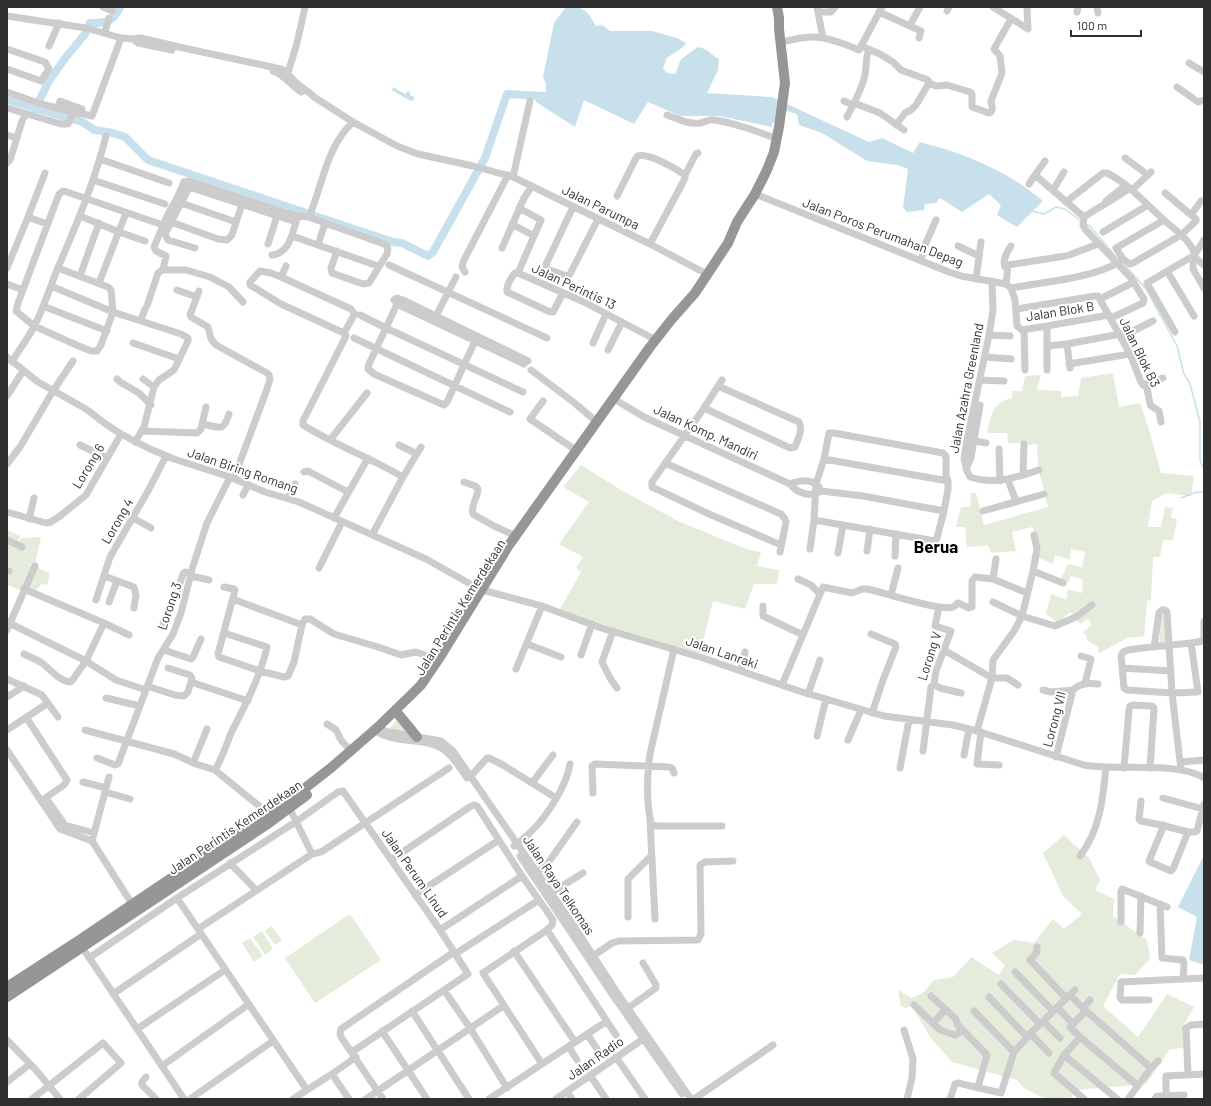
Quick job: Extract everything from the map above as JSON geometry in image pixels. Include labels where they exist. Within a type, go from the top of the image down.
[{"type":"highway","name":"Jalan Perintis Kemerdekaan","points":[[771,7],[774,19],[779,28]]},
{"type":"highway","name":"Jalan Perintis Kemerdekaan","points":[[681,308],[688,303],[728,244],[732,233],[767,170],[774,152],[785,83],[777,7]]},
{"type":"highway","name":"Jalan Perintis Kemerdekaan","points":[[7,996],[82,947],[162,888],[269,814],[288,806],[350,750],[400,715],[428,684],[516,536],[656,340],[681,308],[687,295],[723,241],[732,233]]},
{"type":"highway","name":"Jalan Perintis Kemerdekaan","points":[[7,987],[132,904],[162,888],[288,806],[336,772],[379,730],[421,685],[483,590],[575,461],[579,453],[578,449]]},
{"type":"highway","points":[[400,715],[417,737]]},
{"type":"street","points":[[103,7],[111,12],[105,32]]},
{"type":"street","points":[[287,77],[297,43],[305,7]]},
{"type":"street","points":[[823,38],[818,9],[831,12],[835,7]]},
{"type":"street","points":[[910,25],[920,7]]},
{"type":"street","points":[[993,7],[1028,29],[1027,7]]},
{"type":"street","points":[[781,42],[808,37],[823,38],[859,50],[881,9],[921,31],[919,38]]},
{"type":"street","name":"Jalan Parumpa","points":[[7,16],[88,28],[121,38],[141,38],[276,67],[287,77],[311,93],[314,98],[353,122],[408,151],[510,176],[650,244],[703,272]]},
{"type":"street","points":[[861,46],[886,58],[899,68],[928,80],[929,83],[936,86],[947,86],[970,92],[972,94],[972,107],[990,112],[992,105],[991,101],[1002,73],[1000,56],[994,49],[1011,19]]},
{"type":"street","points":[[50,46],[60,23]]},
{"type":"street","points":[[7,92],[73,114],[82,112],[92,116],[121,38]]},
{"type":"street","points":[[7,49],[45,62],[49,69],[40,81],[7,69]]},
{"type":"street","points":[[848,117],[865,76],[866,59],[869,50]]},
{"type":"street","points":[[1189,63],[1204,72]]},
{"type":"street","points":[[896,125],[905,113],[916,105],[929,83]]},
{"type":"street","points":[[1177,87],[1198,102],[1204,100]]},
{"type":"street","points":[[58,108],[60,101],[82,108],[82,112]]},
{"type":"street","points":[[465,272],[462,267],[464,260],[510,176],[530,101]]},
{"type":"street","points":[[844,101],[880,113],[904,130]]},
{"type":"street","points":[[7,108],[61,124],[68,124],[73,114]]},
{"type":"street","points":[[7,162],[10,160],[16,138],[26,114]]},
{"type":"street","points":[[667,114],[696,124],[702,123],[709,119],[727,122],[748,127],[777,139]]},
{"type":"street","points":[[195,248],[168,240],[165,234],[189,188],[277,216],[297,219],[311,213],[332,151],[343,131],[353,122]]},
{"type":"street","points":[[7,135],[16,138]]},
{"type":"street","points":[[10,360],[34,326],[43,306],[80,216],[100,159],[106,136]]},
{"type":"street","points":[[650,244],[685,178],[684,175],[698,153]]},
{"type":"street","points":[[617,196],[638,156],[645,156],[669,165],[684,175]]},
{"type":"street","points":[[1084,221],[1104,204],[1109,197],[1129,188],[1149,174],[1125,158]]},
{"type":"street","points":[[100,159],[169,183]]},
{"type":"street","points":[[1030,184],[1045,161]]},
{"type":"street","points":[[1053,190],[1064,172]]},
{"type":"street","points":[[1066,202],[1105,172],[1112,175],[1129,188],[1181,235],[1188,242],[1194,256],[1204,265]]},
{"type":"street","points":[[7,268],[45,173]]},
{"type":"street","points":[[1035,175],[1066,202],[1084,221],[1098,244],[1120,261],[1132,264],[1181,235],[1196,221],[1196,219],[1164,193]]},
{"type":"street","points":[[93,180],[166,204]]},
{"type":"street","points":[[163,270],[166,256],[154,249],[167,216],[183,184],[186,181],[297,219]]},
{"type":"street","points":[[502,248],[519,208],[527,192],[532,186]]},
{"type":"street","points":[[58,268],[99,283],[111,290],[113,312],[107,331],[96,351],[92,351],[34,326],[16,311],[17,304],[47,224],[61,192],[67,192],[160,224]]},
{"type":"street","name":"Jalan Poros Perumahan Depag","points":[[754,194],[949,272],[1008,286],[1088,275],[1120,261]]},
{"type":"street","points":[[1191,215],[1200,201]]},
{"type":"street","points":[[181,203],[236,222]]},
{"type":"street","points":[[171,222],[227,240],[230,238],[242,204]]},
{"type":"street","points":[[1103,232],[1148,205]]},
{"type":"street","points":[[573,207],[546,264],[548,269],[567,276],[570,274],[598,219]]},
{"type":"street","name":"Jalan Perintis 13","points":[[519,208],[540,220],[540,224],[518,273],[563,293],[656,340]]},
{"type":"street","points":[[99,283],[126,213]]},
{"type":"street","points":[[311,213],[325,223],[387,246],[388,249],[387,254],[378,266],[369,283],[363,284],[332,273],[331,268],[337,251]]},
{"type":"street","points":[[80,216],[145,241]]},
{"type":"street","points":[[268,244],[277,216]]},
{"type":"street","points":[[28,217],[47,224]]},
{"type":"street","points":[[272,254],[278,254],[284,250],[292,236],[297,219]]},
{"type":"street","points":[[921,261],[925,246],[936,220]]},
{"type":"street","points":[[1008,267],[1008,286],[1016,300],[1017,308],[1097,297],[1134,282],[1120,261],[1116,248],[1164,220]]},
{"type":"street","points":[[80,276],[99,223]]},
{"type":"street","points":[[318,245],[325,223]]},
{"type":"street","points":[[512,224],[534,236]]},
{"type":"street","points":[[292,236],[378,266]]},
{"type":"street","points":[[1204,240],[1194,256],[1192,267],[1204,288]]},
{"type":"street","points":[[976,278],[981,242]]},
{"type":"street","points":[[1008,267],[1009,265],[1067,256],[1098,244]]},
{"type":"street","points":[[958,246],[979,256]]},
{"type":"street","points":[[1008,267],[1005,267],[1004,264],[1011,246]]},
{"type":"street","points":[[1175,332],[1147,283],[1194,256]]},
{"type":"street","points":[[389,265],[547,338]]},
{"type":"street","points":[[281,277],[286,266]]},
{"type":"street","points":[[141,320],[160,270],[186,270],[210,277],[229,287],[242,302]]},
{"type":"street","points":[[1167,271],[1194,316]]},
{"type":"street","points":[[344,333],[281,304],[258,290],[250,283],[260,272],[271,273],[351,309],[354,315],[344,333],[346,336],[306,413],[303,423],[307,427],[330,440],[368,458],[403,478]]},
{"type":"street","points":[[518,273],[515,273],[506,288],[507,292],[548,311],[553,312],[563,293]]},
{"type":"street","points":[[435,318],[456,277]]},
{"type":"street","name":"Jalan Azahra Greenland","points":[[992,281],[993,310],[980,380],[979,404],[964,459],[966,469],[971,477],[1000,481],[1008,480],[1039,470]]},
{"type":"street","name":"Jalan Blok B","points":[[1017,308],[1017,326],[1024,330],[1110,317],[1143,303],[1144,299],[1134,282]]},
{"type":"street","points":[[7,284],[23,290]]},
{"type":"street","points":[[51,286],[113,312],[141,320],[187,337],[188,341],[174,371],[159,380],[154,387],[151,405],[143,430],[135,442]]},
{"type":"street","name":"Lorong 3","points":[[97,758],[117,765],[158,657],[164,650],[173,634],[184,604],[207,523],[232,477],[270,380],[270,376],[215,344],[211,339],[208,327],[190,317],[198,294],[177,290]]},
{"type":"street","name":"Jalan Blok B3","points":[[1097,297],[1110,317],[1130,354],[1143,385],[1148,390],[1151,406],[1159,411],[1161,422]]},
{"type":"street","points":[[475,341],[447,402],[444,405],[374,374],[368,369],[397,304],[435,318],[526,363]]},
{"type":"street","points":[[43,306],[107,331]]},
{"type":"street","points":[[593,343],[606,314]]},
{"type":"street","points":[[360,315],[463,365],[523,392]]},
{"type":"street","points":[[1047,346],[1120,335],[1154,321]]},
{"type":"street","points":[[608,350],[622,322]]},
{"type":"street","points":[[1047,326],[1047,370]]},
{"type":"street","points":[[1024,330],[1025,370]]},
{"type":"street","points":[[462,332],[475,341],[526,363],[533,364],[533,368],[531,370],[572,400],[597,422]]},
{"type":"street","points":[[989,335],[1010,336]]},
{"type":"street","points":[[354,338],[376,350],[510,412]]},
{"type":"street","points":[[133,343],[180,357]]},
{"type":"street","points":[[1067,344],[1070,366],[1130,354]]},
{"type":"street","points":[[985,357],[1011,359]]},
{"type":"street","name":"Jalan Biring Romang","points":[[10,360],[23,371],[53,391],[86,409],[107,426],[135,442],[166,456],[232,477],[269,493],[288,498],[426,559],[483,590]]},
{"type":"street","points":[[7,464],[20,447],[53,391],[73,362]]},
{"type":"street","points":[[7,396],[23,371]]},
{"type":"street","points":[[117,378],[120,382],[139,393],[151,405]]},
{"type":"street","points":[[1143,385],[1163,378]]},
{"type":"street","points":[[143,379],[154,387]]},
{"type":"street","points":[[665,463],[781,514],[786,522],[781,548],[652,487],[652,482],[665,463],[704,408],[722,380]]},
{"type":"street","points":[[980,380],[1004,381]]},
{"type":"street","points":[[704,408],[790,448],[795,447],[800,432],[801,425],[799,422],[718,386]]},
{"type":"street","points":[[330,440],[367,393]]},
{"type":"street","name":"Jalan Komp. Mandiri","points":[[614,399],[644,417],[790,484],[800,493],[818,492],[863,496],[944,512]]},
{"type":"street","points":[[543,401],[530,419],[578,449]]},
{"type":"street","points":[[143,430],[196,433],[200,430],[206,407]]},
{"type":"street","points":[[202,424],[220,427],[224,426],[229,414]]},
{"type":"street","points":[[810,548],[814,520],[818,492],[816,484],[824,459],[829,433],[943,453],[946,456],[946,476],[948,481],[948,489],[944,512],[935,541],[814,520]]},
{"type":"street","name":"Lorong 6","points":[[7,512],[43,523],[49,523],[72,507],[88,493],[121,434]]},
{"type":"street","points":[[970,440],[986,443]]},
{"type":"street","points":[[1023,475],[1024,444]]},
{"type":"street","points":[[80,445],[107,458]]},
{"type":"street","points":[[399,445],[417,454]]},
{"type":"street","points":[[372,535],[421,447]]},
{"type":"street","points":[[999,449],[1000,481]]},
{"type":"street","name":"Lorong 4","points":[[96,600],[113,552],[166,456]]},
{"type":"street","points":[[334,518],[368,458]]},
{"type":"street","points":[[824,459],[948,481]]},
{"type":"street","points":[[304,472],[306,470],[348,492]]},
{"type":"street","points":[[790,484],[804,480],[816,484]]},
{"type":"street","points":[[1008,480],[1016,501]]},
{"type":"street","points":[[464,482],[475,486],[478,489],[478,494],[472,507],[473,514],[516,536]]},
{"type":"street","points":[[288,498],[295,484]]},
{"type":"street","points":[[243,495],[248,485]]},
{"type":"street","points":[[983,511],[1044,494]]},
{"type":"street","points":[[29,519],[34,498]]},
{"type":"street","points":[[133,518],[151,528]]},
{"type":"street","points":[[318,568],[342,522]]},
{"type":"street","points":[[838,553],[843,525]]},
{"type":"street","points":[[867,551],[870,529]]},
{"type":"street","points":[[895,556],[896,534]]},
{"type":"street","points":[[999,765],[976,764],[979,731],[992,678],[993,660],[1014,632],[1022,616],[1038,549],[1034,535]]},
{"type":"street","points":[[7,540],[22,547]]},
{"type":"street","points":[[993,579],[996,558]]},
{"type":"street","points":[[35,566],[8,625],[86,661],[119,681],[184,696],[188,692],[192,678],[190,675],[168,668]]},
{"type":"street","points":[[891,595],[898,568]]},
{"type":"street","points":[[1033,571],[1063,583]]},
{"type":"street","points":[[164,624],[184,573],[209,580]]},
{"type":"street","points":[[104,576],[136,589],[134,608]]},
{"type":"street","points":[[782,685],[822,588],[825,587],[852,593],[867,588],[932,606],[952,607],[958,603],[971,608],[973,578],[975,577],[993,579],[1027,593]]},
{"type":"street","points":[[798,579],[811,585],[820,594]]},
{"type":"street","points":[[109,602],[117,580]]},
{"type":"street","points":[[224,587],[235,590],[218,654],[219,657],[260,671],[284,677],[289,675],[294,662],[302,625],[305,619],[310,619],[334,634],[378,646],[401,655],[416,652],[434,658],[440,657]]},
{"type":"street","points":[[24,589],[130,635]]},
{"type":"street","name":"Jalan Lanraki","points":[[483,590],[542,606],[613,631],[741,670],[808,694],[872,713],[909,720],[953,725],[979,731],[1084,765],[1181,770],[1204,778]]},
{"type":"street","points":[[233,599],[302,625]]},
{"type":"street","points":[[174,601],[184,604]]},
{"type":"street","points":[[993,602],[1022,616],[1055,626],[1076,617],[1092,605]]},
{"type":"street","points":[[516,669],[542,606]]},
{"type":"street","points":[[763,606],[763,616],[803,635]]},
{"type":"street","name":"Lorong V","points":[[923,751],[931,688],[934,684],[936,670],[951,631],[935,626],[940,607]]},
{"type":"street","points":[[1154,647],[1159,613],[1162,610],[1165,610],[1172,693],[1181,770]]},
{"type":"street","points":[[1191,643],[1198,692],[1172,693],[1125,689],[1123,686],[1121,656],[1123,652],[1128,650],[1169,646],[1204,640],[1204,621]]},
{"type":"street","points":[[24,654],[40,662],[61,679],[68,682],[73,680],[86,661],[104,623]]},
{"type":"street","points":[[580,655],[592,624]]},
{"type":"street","points":[[613,631],[602,662],[617,688]]},
{"type":"street","points":[[215,770],[221,761],[231,733],[248,701],[266,652],[266,646],[224,633]]},
{"type":"street","points":[[871,634],[893,643],[896,647],[872,713]]},
{"type":"street","points":[[164,650],[191,659],[201,639]]},
{"type":"street","points":[[527,644],[561,657]]},
{"type":"street","points":[[655,919],[648,766],[674,649]]},
{"type":"street","points":[[944,650],[992,678],[1007,678],[1018,685]]},
{"type":"street","points":[[741,670],[745,652]]},
{"type":"street","points":[[1080,656],[1091,660],[1085,683]]},
{"type":"street","points":[[808,694],[820,660]]},
{"type":"street","points":[[1122,668],[1171,671]]},
{"type":"street","points":[[7,679],[41,693],[58,717]]},
{"type":"street","points":[[191,682],[248,701]]},
{"type":"street","name":"Lorong VII","points":[[1056,757],[1073,690],[1085,683],[1098,684]]},
{"type":"street","points":[[934,684],[940,688],[961,693]]},
{"type":"street","points":[[7,697],[24,686]]},
{"type":"street","points":[[1043,690],[1051,692],[1073,690]]},
{"type":"street","points":[[106,698],[140,706]]},
{"type":"street","points":[[817,736],[826,699]]},
{"type":"street","points":[[7,730],[48,702]]},
{"type":"street","points":[[1124,768],[1130,706],[1152,706],[1154,708],[1150,768]]},
{"type":"street","points":[[848,740],[861,710]]},
{"type":"street","points":[[26,717],[67,780],[64,785],[43,799]]},
{"type":"street","points":[[900,768],[909,720]]},
{"type":"street","points":[[327,724],[336,730],[341,740],[350,750]]},
{"type":"street","points":[[193,763],[207,729]]},
{"type":"street","points":[[964,755],[969,729]]},
{"type":"street","points":[[85,730],[174,754],[193,763],[215,770],[269,814]]},
{"type":"street","name":"Jalan Raya Telkomas","points":[[379,730],[441,741],[447,744],[459,758],[515,845],[551,893],[582,944],[593,956],[614,992],[628,1008],[645,1037],[692,1099]]},
{"type":"street","name":"Jalan Raya Telkomas","points":[[379,730],[390,738],[438,747],[450,755],[515,845],[645,1037],[685,1099]]},
{"type":"street","points":[[7,750],[43,799],[65,825],[93,837],[132,904]]},
{"type":"street","points":[[532,783],[553,755]]},
{"type":"street","points":[[471,776],[488,758],[503,765],[556,798]]},
{"type":"street","points":[[1181,762],[1204,760]]},
{"type":"street","points":[[515,845],[536,828],[543,819],[566,779],[570,764]]},
{"type":"street","points":[[593,794],[592,766],[595,764],[671,768],[674,773]]},
{"type":"street","points":[[1080,856],[1087,846],[1097,824],[1102,803],[1106,767]]},
{"type":"street","points":[[113,994],[256,890],[312,854],[321,852],[449,768]]},
{"type":"street","points":[[93,837],[109,777]]},
{"type":"street","points":[[83,782],[130,799]]},
{"type":"street","name":"Jalan Perum Linud","points":[[297,821],[338,792],[344,792],[440,930],[468,974],[444,990]]},
{"type":"street","points":[[1141,801],[1140,820],[1188,832],[1197,832],[1204,807],[1163,798]]},
{"type":"street","points":[[391,860],[474,805],[479,809],[522,876],[553,920],[552,925],[547,930],[483,973],[542,1064]]},
{"type":"street","points":[[288,806],[297,821],[312,854]]},
{"type":"street","points":[[650,820],[652,824],[657,826],[722,826]]},
{"type":"street","points":[[89,958],[230,863],[297,821]]},
{"type":"street","points":[[537,873],[548,863],[577,822]]},
{"type":"street","points":[[1164,825],[1150,862],[1172,871],[1188,832]]},
{"type":"street","points":[[415,895],[499,840]]},
{"type":"street","points":[[628,917],[628,879],[651,856]]},
{"type":"street","points":[[593,956],[612,943],[619,941],[698,940],[701,934],[700,865],[705,862],[733,861]]},
{"type":"street","points":[[230,863],[256,890]]},
{"type":"street","points":[[551,893],[583,872]]},
{"type":"street","points":[[440,930],[522,876]]},
{"type":"street","points":[[1121,922],[1121,889],[1167,907]]},
{"type":"street","points":[[1140,896],[1140,933]]},
{"type":"street","points":[[177,898],[307,1090]]},
{"type":"street","points":[[383,1099],[340,1034],[342,1027],[455,953],[540,900]]},
{"type":"street","points":[[1160,904],[1162,958],[1183,960],[1183,979]]},
{"type":"street","points":[[547,930],[616,1035]]},
{"type":"street","points":[[82,947],[184,1099]]},
{"type":"street","points":[[1038,947],[1038,952],[1030,960],[1070,994],[1085,1010],[1151,1068]]},
{"type":"street","points":[[514,951],[575,1042]]},
{"type":"street","points":[[628,1008],[656,988],[656,985],[642,963]]},
{"type":"street","points":[[138,1029],[225,970]]},
{"type":"street","points":[[1015,972],[1070,1021]]},
{"type":"street","points":[[1149,1000],[1122,1000],[1120,997],[1121,982],[1204,978]]},
{"type":"street","points":[[1001,984],[1060,1038]]},
{"type":"street","points":[[292,1099],[301,1097],[307,1090],[332,1074],[382,1031],[444,990],[470,1028],[507,1088]]},
{"type":"street","points":[[950,1099],[956,1084],[958,1083],[1001,1092],[1014,1052],[1070,994]]},
{"type":"street","points":[[931,996],[956,1019],[957,1024],[987,1055],[978,1087]]},
{"type":"street","points":[[989,997],[1049,1053]]},
{"type":"street","points":[[1090,1000],[1085,1006],[1085,1010],[1070,1027],[1138,1086]]},
{"type":"street","points":[[162,1066],[249,1004]]},
{"type":"street","points":[[914,1005],[943,1032],[958,1034],[963,1030]]},
{"type":"street","points":[[366,1099],[503,1006]]},
{"type":"street","points":[[933,1023],[945,1010]]},
{"type":"street","points":[[974,1011],[1014,1052]]},
{"type":"street","points":[[412,1012],[469,1099]]},
{"type":"street","points":[[489,1099],[607,1021]]},
{"type":"street","points":[[1188,1074],[1186,1028],[1191,1025],[1204,1024]]},
{"type":"street","points":[[904,1030],[913,1060],[912,1078],[907,1099]]},
{"type":"street","points":[[382,1031],[427,1099]]},
{"type":"street","points":[[587,1034],[597,1049]]},
{"type":"street","name":"Jalan Radio","points":[[556,1099],[645,1037]]},
{"type":"street","points":[[1080,1037],[1064,1054],[1054,1073],[1084,1099]]},
{"type":"street","points":[[7,1041],[30,1064],[60,1099]]},
{"type":"street","points":[[190,1099],[273,1041]]},
{"type":"street","points":[[32,1099],[103,1043],[121,1063],[79,1099]]},
{"type":"street","points":[[692,1099],[773,1045]]},
{"type":"street","points":[[569,1047],[577,1060]]},
{"type":"street","points":[[1064,1054],[1117,1099]]},
{"type":"street","points":[[616,1057],[645,1099]]},
{"type":"street","points":[[1128,1099],[1158,1061]]},
{"type":"street","points":[[7,1082],[30,1064]]},
{"type":"street","points":[[332,1074],[348,1099]]},
{"type":"street","points":[[1166,1096],[1166,1076],[1204,1074]]},
{"type":"street","points":[[590,1075],[606,1099]]},
{"type":"street","points":[[146,1077],[142,1082],[142,1086],[156,1099]]},
{"type":"street","points":[[567,1092],[572,1099]]},
{"type":"street","points":[[1155,1099],[1157,1096],[1184,1095]]},
{"type":"green space","points":[[1113,373],[1119,407],[1140,403],[1161,473],[1194,476],[1191,496],[1167,493],[1152,501],[1148,527],[1161,527],[1165,507],[1173,508],[1171,518],[1177,519],[1173,540],[1163,540],[1160,557],[1153,557],[1151,600],[1147,601],[1144,636],[1127,638],[1098,654],[1099,648],[1087,640],[1086,634],[1083,634],[1084,631],[1092,625],[1088,619],[1080,624],[1070,612],[1058,623],[1046,614],[1051,594],[1066,599],[1068,589],[1082,593],[1083,580],[1071,576],[1068,583],[1061,579],[1068,564],[1082,567],[1085,552],[1071,549],[1070,560],[1055,555],[1053,564],[1039,558],[1039,543],[1032,527],[1012,532],[1016,551],[991,553],[988,545],[967,547],[965,527],[956,527],[961,507],[970,507],[971,493],[976,493],[984,525],[1048,507],[1038,467],[1037,444],[1026,445],[1026,443],[1008,443],[1007,433],[987,433],[994,410],[1001,403],[1012,398],[1012,391],[1022,391],[1025,376],[1041,375],[1037,390],[1061,391],[1061,397],[1078,396],[1081,378]]},
{"type":"green space","points":[[581,465],[621,490],[680,522],[749,550],[761,552],[757,566],[779,570],[777,584],[754,584],[745,609],[713,601],[699,658],[559,611],[581,572],[576,568],[583,557],[559,544],[589,502],[563,487]]},
{"type":"green space","points":[[7,530],[20,536],[15,550],[21,538],[41,537],[35,565],[25,563],[35,567],[23,591],[7,585]]},
{"type":"green space","points":[[38,568],[50,573],[47,585],[42,584],[35,591],[28,588]]},
{"type":"green space","points":[[1162,614],[1166,617],[1168,644],[1159,644]]},
{"type":"green space","points":[[397,720],[410,735],[389,729]]},
{"type":"green space","points":[[1064,835],[1089,858],[1100,880],[1095,890],[1114,899],[1113,916],[1147,940],[1150,959],[1135,975],[1120,974],[1103,1006],[1138,1037],[1167,994],[1194,1007],[1183,1026],[1184,1048],[1170,1049],[1146,1084],[1076,1090],[1070,1099],[1045,1099],[1024,1088],[1017,1080],[952,1062],[930,1037],[912,1006],[905,1008],[901,1006],[898,990],[911,998],[923,993],[934,980],[953,977],[971,957],[999,975],[1005,965],[992,953],[1014,940],[1034,943],[1053,919],[1064,929],[1082,914],[1063,896],[1043,853]]},
{"type":"green space","points":[[350,914],[381,960],[315,1003],[285,958]]},
{"type":"green space","points":[[271,926],[282,940],[275,945],[265,931]]},
{"type":"green space","points":[[262,931],[273,949],[265,955],[253,937]]},
{"type":"green space","points":[[250,938],[263,956],[254,962],[242,943]]},
{"type":"water","points":[[566,7],[584,10],[596,26],[602,25],[610,31],[652,31],[677,38],[686,43],[683,47],[667,58],[663,68],[667,73],[675,74],[681,59],[698,47],[708,51],[719,59],[718,70],[707,93],[772,97],[869,142],[882,138],[913,153],[920,142],[936,146],[985,164],[1015,181],[1043,201],[1017,227],[997,215],[1001,205],[989,194],[962,212],[940,198],[936,203],[925,204],[924,210],[907,212],[903,207],[908,169],[897,165],[867,161],[822,133],[799,125],[797,114],[787,111],[772,124],[772,127],[719,116],[680,116],[648,102],[634,124],[584,100],[575,127],[536,102],[534,96],[546,95],[546,84],[543,77],[554,23]]},
{"type":"water","points":[[393,87],[405,94],[408,91],[410,95],[414,97],[414,100],[410,101],[392,90]]},
{"type":"water","points":[[1204,855],[1204,965],[1189,960],[1197,917],[1178,907]]},
{"type":"waterway","points":[[35,109],[49,81],[85,34],[90,23],[100,23],[112,19],[120,7]]},
{"type":"waterway","points":[[7,100],[82,122],[95,130],[125,137],[148,160],[393,242],[402,243],[428,256],[433,252],[485,158],[507,94],[544,96]]},
{"type":"waterway","points":[[1031,211],[1044,214],[1056,207],[1065,209],[1081,221]]},
{"type":"waterway","points":[[1086,224],[1090,226],[1117,258]]},
{"type":"waterway","points":[[1124,264],[1146,289],[1177,346],[1184,374],[1190,384],[1200,422],[1200,461],[1204,469]]},
{"type":"waterway","points":[[1181,498],[1197,492],[1204,492]]},
{"type":"district","name":"Berua","points":[[936,547]]}]
